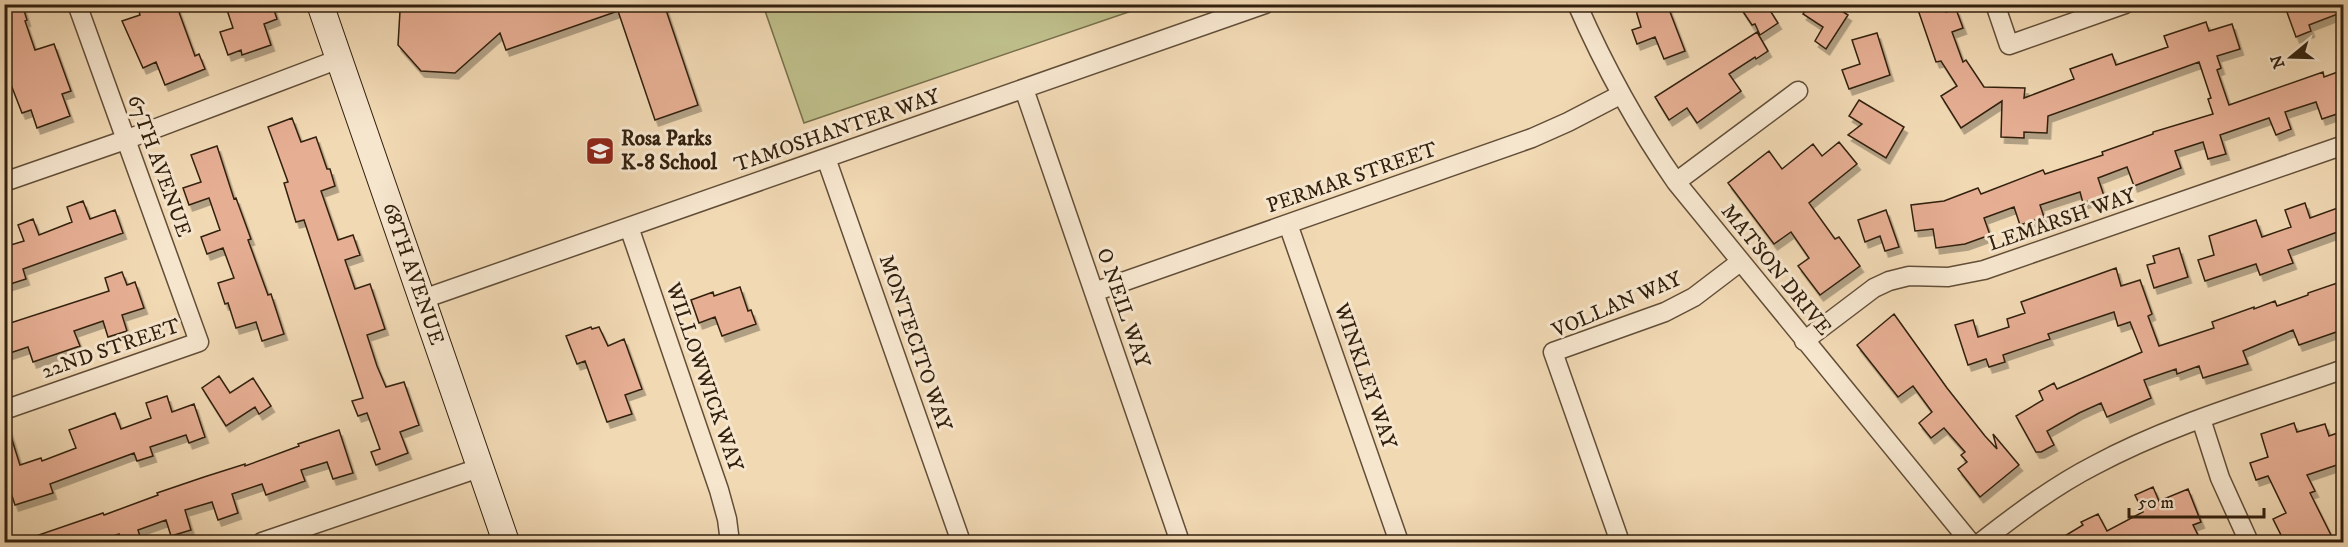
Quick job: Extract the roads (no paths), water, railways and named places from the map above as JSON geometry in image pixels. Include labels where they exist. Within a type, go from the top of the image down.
[{"type":"street","name":"67TH AVENUE","points":[[77,4],[199,342]]},
{"type":"street","name":"68TH AVENUE","points":[[320,4],[506,543]]},
{"type":"street","name":"TAMOSHANTER WAY","points":[[423,299],[1265,4]]},
{"type":"street","name":"MATSON DRIVE","points":[[1577,4],[1620,95],[1644,136],[1676,182],[1970,543]]},
{"type":"street","points":[[1995,4],[2009,45],[2125,4]]},
{"type":"street","points":[[4,182],[125,140],[339,59]]},
{"type":"street","name":"O NEIL WAY","points":[[1024,89],[1180,543]]},
{"type":"street","points":[[1676,182],[1798,91]]},
{"type":"street","name":"PERMAR STREET","points":[[1094,292],[1532,138],[1620,95]]},
{"type":"street","name":"LEMARSH WAY","points":[[1804,341],[1874,288],[1889,281],[1909,276],[1948,277],[1984,270],[2343,145]]},
{"type":"street","name":"MONTECITO WAY","points":[[826,158],[961,543]]},
{"type":"street","name":"WINKLEY WAY","points":[[1288,224],[1399,543]]},
{"type":"street","name":"WILLOWWICK WAY","points":[[628,227],[719,490],[727,519],[730,543]]},
{"type":"street","name":"VOLLAN WAY","points":[[1620,543],[1553,352],[1665,312],[1694,297],[1740,262]]},
{"type":"street","name":"22ND STREET","points":[[4,410],[199,342]]},
{"type":"street","points":[[1981,543],[2020,511],[2094,465],[2143,441],[2343,369]]},
{"type":"street","points":[[2201,419],[2220,478],[2249,543]]},
{"type":"street","points":[[262,543],[479,468]]},
{"type":"place","name":"Rosa Parks K-8 School","points":[[600,151]]}]
